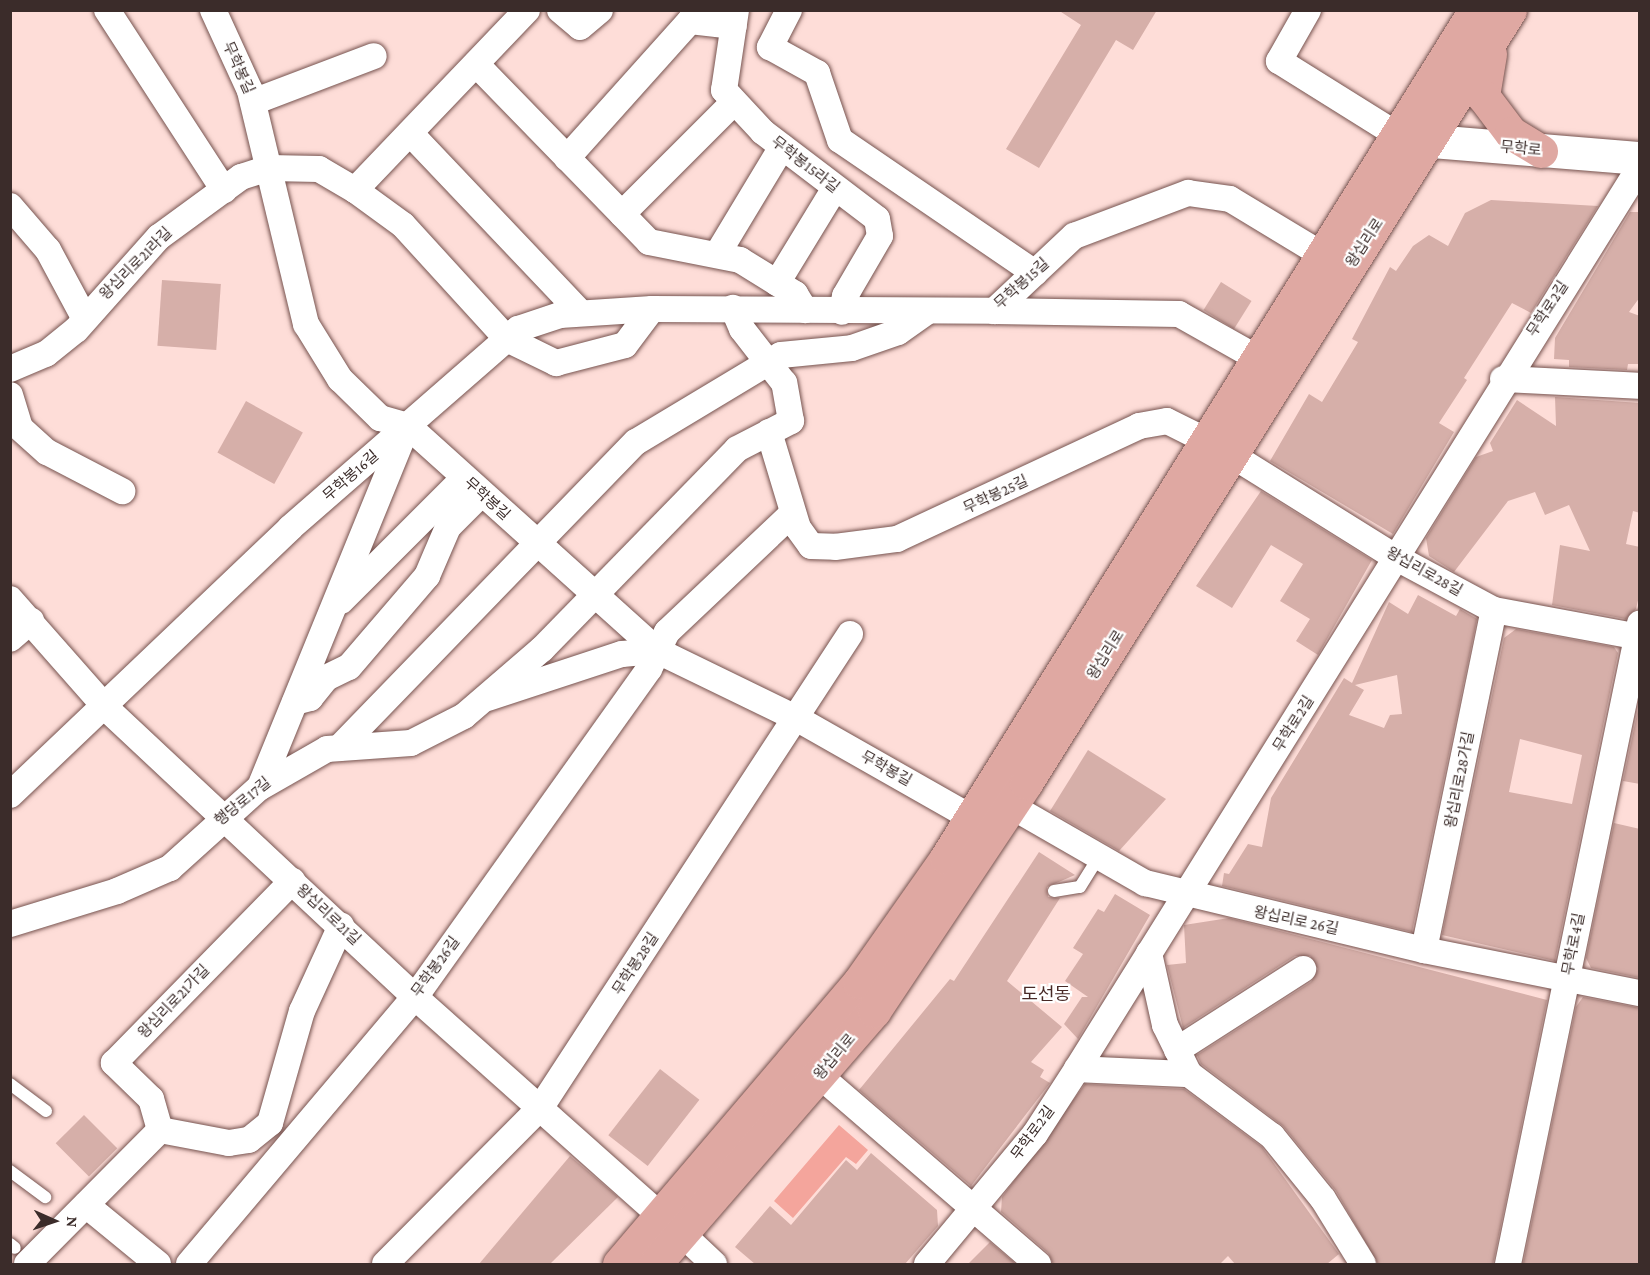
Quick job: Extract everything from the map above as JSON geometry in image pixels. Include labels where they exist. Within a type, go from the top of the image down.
[{"type":"main road","name":"왕십리로","points":[[619,1264],[672,1225],[820,1076],[874,1011],[1011,806],[1219,447],[1412,134],[1475,10]]},
{"type":"main road","name":"왕십리로","points":[[655,1264],[672,1225],[859,982],[972,818],[1219,447],[1259,359],[1324,256],[1412,134],[1493,42],[1510,10]]},
{"type":"main road","points":[[1493,42],[1483,96],[1511,133],[1541,151]]},
{"type":"main road","name":"무학로","points":[[1412,134],[1541,151],[1640,158]]},
{"type":"street","points":[[107,10],[224,190]]},
{"type":"street","name":"무학봉길","points":[[213,10],[253,102],[306,324],[340,379],[380,418],[408,426],[593,597],[658,651],[796,718],[972,818]]},
{"type":"street","points":[[355,190],[527,10]]},
{"type":"street","points":[[561,10],[580,27],[600,10]]},
{"type":"street","points":[[789,10],[770,47],[817,73],[840,140],[1035,273]]},
{"type":"street","points":[[1308,10],[1279,62],[1412,134]]},
{"type":"street","points":[[567,158],[669,48],[690,21],[735,18],[724,90],[733,103],[622,214]]},
{"type":"street","points":[[253,102],[374,56]]},
{"type":"street","points":[[476,64],[648,242],[717,253],[740,260],[777,283],[805,310]]},
{"type":"street","name":"무학봉15라길","points":[[733,103],[782,147],[877,219],[880,236],[845,296],[843,312]]},
{"type":"street","points":[[410,133],[580,313]]},
{"type":"street","points":[[717,253],[782,147]]},
{"type":"street","name":"무학로2길","points":[[927,1264],[1035,1134],[1185,896],[1503,379],[1640,167]]},
{"type":"street","name":"왕십리로21라길","points":[[10,369],[46,354],[85,319],[159,237],[241,177],[269,168],[319,169],[355,190],[403,225],[507,339]]},
{"type":"street","points":[[777,283],[835,188]]},
{"type":"street","name":"무학봉15길","points":[[408,426],[518,329],[580,313],[652,309],[733,308],[843,312],[994,311],[1074,236],[1188,193],[1230,199],[1324,256]]},
{"type":"street","points":[[10,206],[48,250],[85,319]]},
{"type":"street","points":[[733,308],[741,329],[770,360]]},
{"type":"street","points":[[507,339],[556,363],[625,345],[652,309]]},
{"type":"street","points":[[994,311],[1179,314],[1259,359]]},
{"type":"street","points":[[339,748],[636,442],[770,360],[852,348],[898,333],[927,312]]},
{"type":"street","name":"행당로17길","points":[[10,924],[117,891],[170,868],[222,816],[284,770],[339,748],[411,743],[482,700],[593,597],[737,449],[790,421],[784,383],[770,360]]},
{"type":"street","points":[[1503,379],[1640,386]]},
{"type":"street","points":[[10,395],[20,428],[47,452],[122,491]]},
{"type":"street","name":"무학봉25길","points":[[769,432],[793,513],[811,546],[875,545],[977,505],[1138,426],[1167,421],[1219,447]]},
{"type":"street","name":"무학봉16길","points":[[259,788],[408,426]]},
{"type":"street","name":"무학봉16길","points":[[10,795],[106,708],[290,528],[408,426]]},
{"type":"street","name":"왕십리로28길","points":[[1219,447],[1395,557],[1494,610],[1638,632]]},
{"type":"street","points":[[333,610],[472,486]]},
{"type":"street","points":[[295,702],[310,698],[327,678],[349,667],[427,576],[448,527],[472,486]]},
{"type":"street","points":[[658,651],[688,611],[793,513]]},
{"type":"street","name":"왕십리로21길","points":[[10,599],[106,708],[415,997],[542,1107],[714,1264]]},
{"type":"street","name":"왕십리로28가길","points":[[1424,950],[1494,610]]},
{"type":"street","points":[[10,639],[31,621]]},
{"type":"street","name":"무학로4길","points":[[1508,1264],[1638,632]]},
{"type":"street","name":"무학봉28길","points":[[385,1264],[542,1107],[850,634]]},
{"type":"street","name":"행당로17길","points":[[482,700],[622,654],[658,651]]},
{"type":"street","name":"무학봉26길","points":[[189,1264],[415,997],[658,651]]},
{"type":"street","points":[[972,818],[1011,806]]},
{"type":"street","name":"왕십리로 26길","points":[[1011,806],[1098,858],[1185,896],[1424,950],[1640,993]]},
{"type":"street","name":"왕십리로21가길","points":[[160,1130],[151,1100],[114,1063],[292,881]]},
{"type":"street","points":[[18,1252],[86,1205],[160,1130],[229,1143],[249,1140],[270,1123],[302,1011],[341,926]]},
{"type":"street","points":[[1149,953],[1165,1025],[1189,1074],[1272,1136],[1323,1199],[1363,1264]]},
{"type":"street","points":[[1177,1050],[1304,969]]},
{"type":"street","points":[[1077,1069],[1189,1074]]},
{"type":"street","points":[[820,1076],[1038,1264]]},
{"type":"street","points":[[86,1205],[158,1264]]},
{"type":"lane","points":[[1054,891],[1080,887],[1098,858]]},
{"type":"lane","points":[[10,1084],[46,1111]]},
{"type":"lane","points":[[10,1172],[45,1197]]},
{"type":"shaded area","points":[[839,1125],[868,1150],[856,1164],[846,1157],[793,1218],[774,1201]]},
{"type":"building","points":[[1058,10],[1157,10],[1133,50],[1116,40],[1039,168],[1006,149],[1081,25]]},
{"type":"building","points":[[1491,200],[1598,206],[1531,313],[1512,303],[1464,378],[1467,380],[1439,423],[1454,432],[1393,534],[1270,461],[1309,394],[1322,402],[1358,342],[1352,339],[1390,267],[1396,271],[1413,246],[1429,235],[1448,246],[1465,213]]},
{"type":"building","points":[[1630,212],[1640,212],[1640,297],[1629,312],[1640,316],[1640,364],[1628,364],[1627,370],[1569,367],[1569,360],[1554,359],[1555,338]]},
{"type":"building","points":[[162,280],[221,284],[216,350],[157,346]]},
{"type":"building","points":[[1221,282],[1252,301],[1234,329],[1204,310]]},
{"type":"building","points":[[1555,397],[1640,403],[1640,513],[1633,511],[1626,544],[1640,547],[1640,592],[1636,609],[1626,619],[1552,605],[1560,545],[1590,551],[1569,505],[1545,515],[1535,492],[1508,501],[1454,572],[1429,556],[1426,538],[1476,457],[1493,451],[1490,443],[1517,400],[1556,426]]},
{"type":"building","points":[[246,401],[303,433],[274,484],[217,453]]},
{"type":"building","points":[[1261,491],[1372,560],[1318,655],[1296,641],[1310,619],[1280,601],[1303,564],[1271,545],[1232,608],[1196,586]]},
{"type":"building","points":[[1418,595],[1456,616],[1460,609],[1477,619],[1412,932],[1222,886],[1224,873],[1229,874],[1248,844],[1262,847],[1271,798],[1344,678],[1352,683],[1389,602],[1408,614]],"holes":[[[1397,675],[1402,714],[1390,715],[1384,728],[1349,715],[1364,690],[1355,685]]]},
{"type":"building","points":[[1516,629],[1614,647],[1618,653],[1555,961],[1442,935],[1504,638]],"holes":[[[1520,739],[1582,755],[1572,804],[1509,792]]]},
{"type":"building","points":[[1640,700],[1640,784],[1623,781]]},
{"type":"building","points":[[1088,750],[1166,799],[1119,851],[1050,811]]},
{"type":"building","points":[[1614,823],[1640,829],[1640,978],[1591,968],[1586,958]]},
{"type":"building","points":[[1039,852],[1075,875],[1047,887],[1048,897],[1060,898],[1007,981],[1062,1027],[1031,1062],[1044,1070],[1040,1077],[1050,1083],[971,1186],[859,1090],[950,979],[954,981]]},
{"type":"building","points":[[1115,894],[1150,915],[1078,1039],[1064,1024],[1082,997],[1088,997],[1065,981],[1083,954],[1073,948],[1098,909],[1104,912]]},
{"type":"building","points":[[1229,918],[1547,1000],[1493,1264],[1378,1264],[1336,1191],[1283,1126],[1201,1064],[1197,1055],[1311,982],[1318,969],[1310,956],[1295,956],[1183,1028],[1167,965],[1186,963],[1184,925]]},
{"type":"building","points":[[1583,997],[1640,1008],[1640,1264],[1523,1264],[1576,1007]]},
{"type":"building","points":[[660,1069],[699,1100],[648,1166],[608,1135]]},
{"type":"building","points":[[1085,1084],[1184,1089],[1262,1147],[1339,1254],[1327,1264],[1235,1264],[1228,1256],[1220,1264],[1053,1264],[1048,1253],[1001,1212],[1002,1197]]},
{"type":"building","points":[[84,1115],[117,1148],[89,1177],[56,1143]]},
{"type":"building","points":[[871,1153],[937,1210],[938,1226],[905,1264],[755,1264],[735,1247],[770,1206],[791,1225],[846,1160],[857,1170]]},
{"type":"building","points":[[570,1156],[618,1197],[550,1264],[479,1264]]},
{"type":"building","points":[[990,1242],[1016,1264],[968,1264]]},
{"type":"district","name":"도선동","points":[[1046,994]]}]
